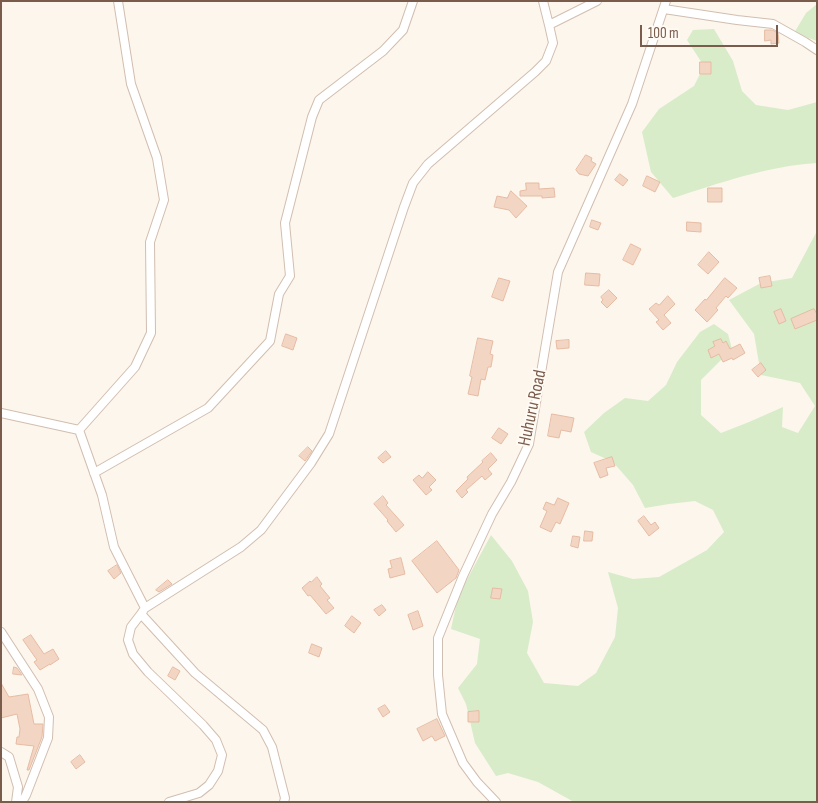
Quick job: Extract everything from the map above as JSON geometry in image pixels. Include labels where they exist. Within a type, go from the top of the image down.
[{"type":"street","points":[[79,430],[135,367],[151,333],[150,242],[164,200],[157,158],[131,84],[118,1]]},
{"type":"street","points":[[94,473],[208,408],[270,341],[279,294],[290,276],[285,223],[312,117],[319,100],[383,51],[404,30],[413,1]]},
{"type":"street","points":[[169,802],[199,793],[209,785],[218,771],[222,755],[216,740],[203,725],[148,672],[133,654],[128,640],[131,627],[143,611],[241,547],[261,530],[311,463],[329,434],[413,183],[428,164],[546,61],[553,43],[543,1]]},
{"type":"street","points":[[549,25],[597,1]]},
{"type":"street","points":[[665,5],[737,20],[772,24],[817,50]]},
{"type":"street","name":"Huhuru Road","points":[[496,802],[477,782],[463,763],[442,714],[438,675],[438,638],[487,523],[511,482],[529,444],[558,272],[632,104],[665,5]]},
{"type":"street","points":[[1,413],[79,430]]},
{"type":"street","points":[[79,430],[102,495],[114,547],[143,611],[194,672],[263,730],[272,747],[285,798],[284,802]]},
{"type":"street","points":[[1,632],[38,689],[49,717],[48,738],[22,802]]},
{"type":"street","points":[[1,752],[9,757],[18,787],[16,802]]},
{"type":"green space","points":[[817,4],[817,41],[794,33],[806,13]]},
{"type":"green space","points":[[714,29],[733,61],[742,91],[756,105],[788,110],[817,102],[817,163],[762,171],[673,198],[651,172],[642,132],[659,109],[694,86],[704,66],[687,40],[693,30]]},
{"type":"green space","points":[[817,231],[817,802],[574,802],[538,782],[508,773],[496,776],[475,743],[466,704],[458,688],[477,664],[480,639],[451,629],[458,596],[491,535],[512,561],[528,591],[533,622],[527,653],[544,683],[578,686],[596,673],[615,637],[618,608],[608,572],[633,579],[659,577],[707,550],[724,532],[713,510],[695,501],[645,508],[633,485],[613,462],[591,452],[584,432],[604,413],[625,398],[648,401],[666,385],[677,362],[700,332],[714,324],[728,334],[732,349],[701,380],[701,415],[721,433],[783,407],[782,427],[798,433],[815,406],[800,383],[761,375],[754,334],[729,300],[761,283],[792,278]]},
{"type":"building","points":[[765,30],[772,30],[778,33],[779,43],[771,44],[771,40],[765,41]]},
{"type":"building","points":[[700,62],[711,62],[711,74],[700,74]]},
{"type":"building","points":[[586,155],[592,158],[591,161],[596,164],[588,176],[579,174],[576,170]]},
{"type":"building","points":[[620,174],[628,180],[623,186],[615,180]]},
{"type":"building","points":[[647,176],[660,182],[655,192],[643,186]]},
{"type":"building","points":[[526,183],[539,183],[539,189],[554,188],[555,197],[520,196],[520,191],[526,190]]},
{"type":"building","points":[[708,188],[722,188],[722,202],[708,202]]},
{"type":"building","points":[[511,191],[527,206],[516,218],[509,210],[494,207],[497,196],[507,198]]},
{"type":"building","points":[[592,220],[601,223],[598,230],[590,227]]},
{"type":"building","points":[[687,222],[701,223],[701,232],[687,231]]},
{"type":"building","points":[[631,244],[641,249],[633,265],[623,260]]},
{"type":"building","points":[[709,252],[719,262],[708,274],[698,265]]},
{"type":"building","points":[[586,273],[600,274],[599,286],[585,285]]},
{"type":"building","points":[[770,276],[772,286],[761,288],[759,278]]},
{"type":"building","points":[[499,278],[510,281],[503,301],[492,297]]},
{"type":"building","points":[[725,278],[737,288],[728,298],[726,296],[716,308],[718,310],[707,322],[695,310]]},
{"type":"building","points":[[609,290],[617,298],[607,308],[601,302],[603,300],[601,297]]},
{"type":"building","points":[[668,296],[675,304],[664,315],[671,323],[663,330],[656,322],[659,320],[649,309],[656,303],[659,305]]},
{"type":"building","points":[[781,309],[786,321],[779,324],[774,312]]},
{"type":"building","points":[[814,309],[817,314],[817,320],[795,329],[791,319]]},
{"type":"building","points":[[286,334],[297,338],[293,350],[282,346]]},
{"type":"building","points":[[478,338],[493,341],[490,354],[493,355],[491,367],[488,367],[485,380],[481,379],[478,396],[468,394]]},
{"type":"building","points":[[721,339],[723,343],[726,341],[730,349],[740,344],[745,353],[733,360],[732,358],[723,362],[719,354],[711,358],[708,350],[715,346],[713,342]]},
{"type":"building","points":[[569,340],[569,348],[557,349],[556,341]]},
{"type":"building","points":[[761,363],[766,370],[758,377],[752,370]]},
{"type":"building","points":[[552,414],[574,418],[571,432],[561,430],[559,438],[548,436]]},
{"type":"building","points":[[499,428],[508,434],[501,444],[492,438]]},
{"type":"building","points":[[308,447],[312,451],[305,461],[299,456]]},
{"type":"building","points":[[386,451],[391,457],[383,463],[378,458]]},
{"type":"building","points":[[491,453],[497,460],[488,469],[492,474],[485,480],[482,476],[466,490],[468,492],[462,498],[456,491]]},
{"type":"building","points":[[612,457],[615,466],[606,468],[608,475],[600,478],[594,463]]},
{"type":"building","points":[[428,472],[436,480],[429,487],[432,490],[426,495],[413,480],[419,475],[422,478]]},
{"type":"building","points":[[383,496],[388,503],[386,505],[404,525],[396,532],[374,504]]},
{"type":"building","points":[[558,498],[569,503],[560,524],[556,522],[551,532],[540,527],[547,511],[543,509],[546,502],[554,505]]},
{"type":"building","points":[[644,516],[651,525],[655,522],[659,528],[649,536],[638,521]]},
{"type":"building","points":[[585,531],[593,532],[592,541],[584,541]]},
{"type":"building","points":[[573,536],[580,537],[578,548],[571,546]]},
{"type":"building","points":[[437,541],[459,570],[456,578],[437,593],[412,561]]},
{"type":"building","points":[[401,558],[405,574],[390,578],[388,569],[392,568],[390,561]]},
{"type":"building","points":[[117,565],[121,573],[114,579],[108,571]]},
{"type":"building","points":[[317,577],[322,584],[320,586],[330,598],[327,600],[334,608],[326,614],[302,588]]},
{"type":"building","points":[[168,580],[172,584],[159,592],[156,590]]},
{"type":"building","points":[[493,588],[502,589],[500,599],[491,598]]},
{"type":"building","points":[[382,605],[386,610],[379,616],[374,610]]},
{"type":"building","points":[[418,611],[423,626],[413,630],[408,615]]},
{"type":"building","points":[[352,616],[361,623],[354,633],[345,626]]},
{"type":"building","points":[[31,635],[44,654],[53,649],[59,659],[40,670],[34,662],[37,660],[23,640]]},
{"type":"building","points":[[312,644],[322,648],[319,657],[309,653]]},
{"type":"building","points":[[14,667],[17,668],[22,675],[13,674]]},
{"type":"building","points":[[173,667],[180,671],[175,680],[168,676]]},
{"type":"building","points":[[1,683],[9,697],[28,694],[34,724],[43,724],[42,737],[29,770],[27,770],[34,746],[16,744],[20,729],[17,714],[1,718]]},
{"type":"building","points":[[385,705],[390,712],[383,717],[378,709]]},
{"type":"building","points":[[479,711],[479,722],[468,722],[468,712]]},
{"type":"building","points":[[437,719],[445,736],[435,741],[432,736],[423,741],[417,729]]},
{"type":"building","points":[[80,755],[85,762],[76,769],[71,762]]}]
